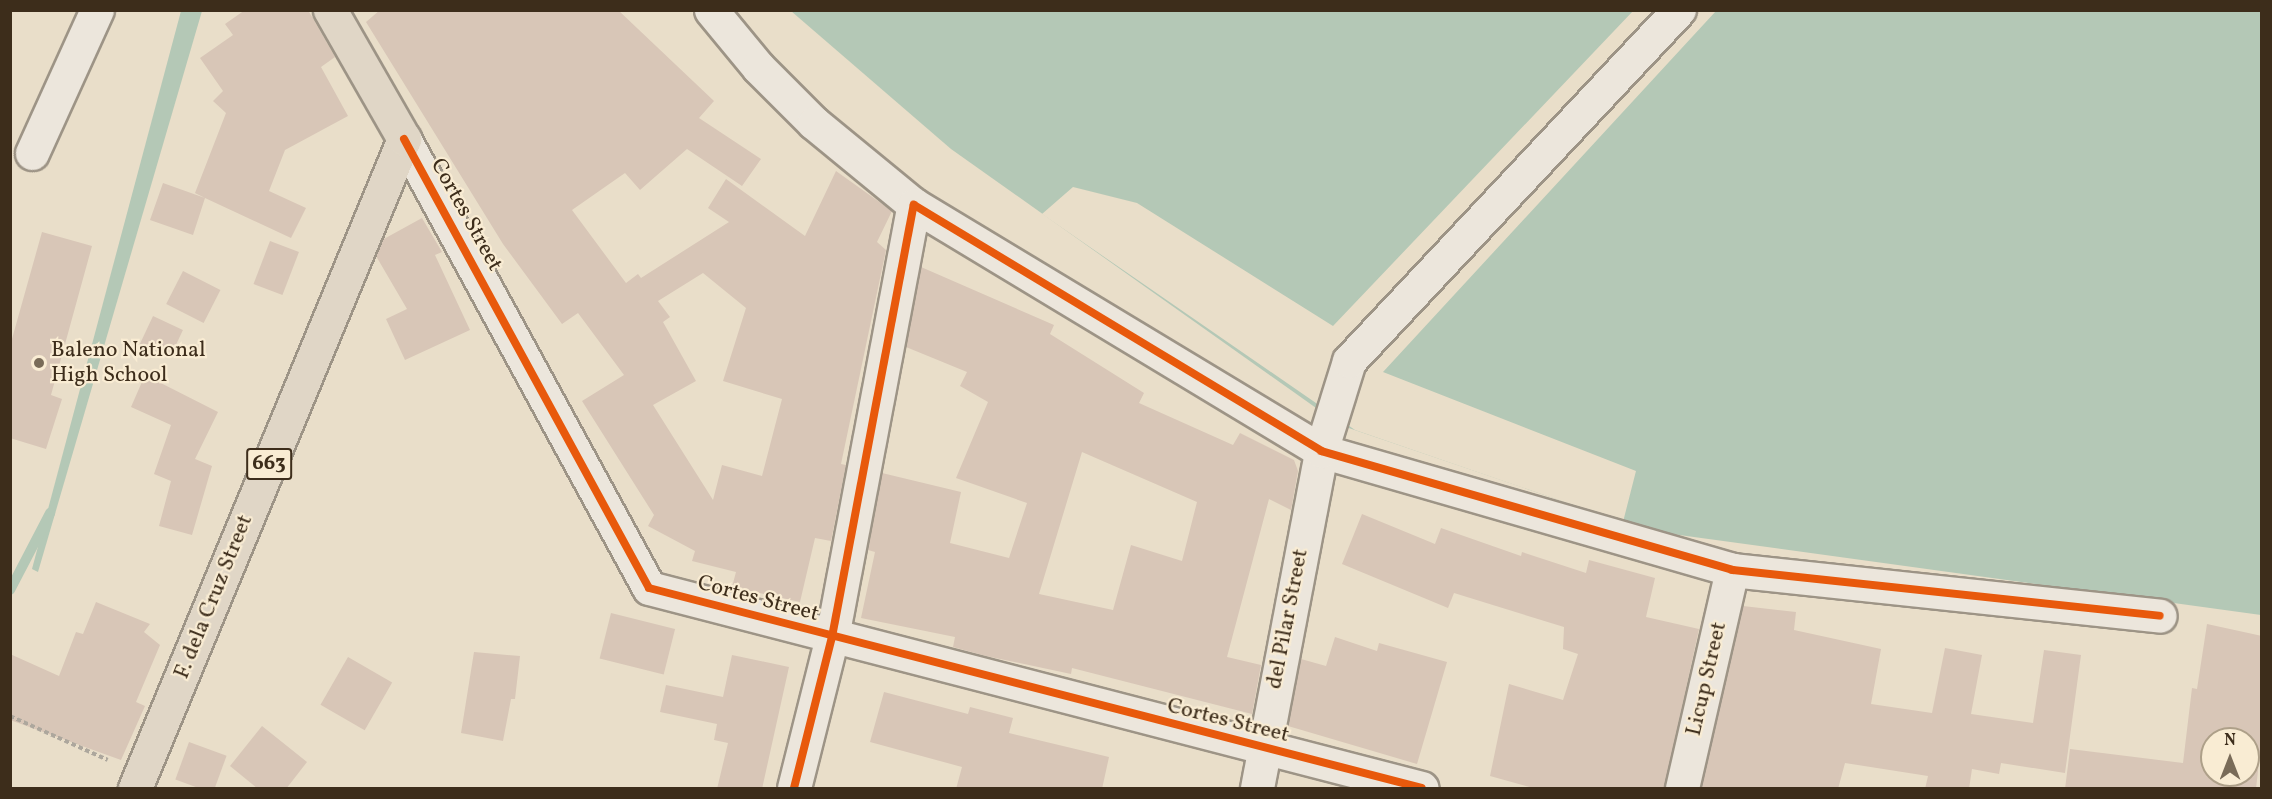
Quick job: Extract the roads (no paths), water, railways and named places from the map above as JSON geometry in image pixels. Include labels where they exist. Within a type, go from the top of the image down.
[{"type":"main road","points":[[330,10],[404,139]]},
{"type":"main road","name":"F. dela Cruz Street","points":[[138,781],[404,139]]},
{"type":"street","points":[[32,153],[97,10]]},
{"type":"street","points":[[711,10],[758,67],[813,123],[914,205],[1321,451],[1732,570],[2160,616]]},
{"type":"street","name":"del Pilar Street","points":[[1257,789],[1262,749],[1321,451],[1349,361],[1678,10]]},
{"type":"street","name":"Cortes Street","points":[[404,139],[650,588],[1422,789]]},
{"type":"street","points":[[794,789],[832,637],[914,205]]},
{"type":"street","name":"Licup Street","points":[[1682,789],[1732,570]]},
{"type":"waterway","points":[[10,590],[50,513]]},
{"type":"place","name":"Baleno National High School","points":[[39,363]]}]
